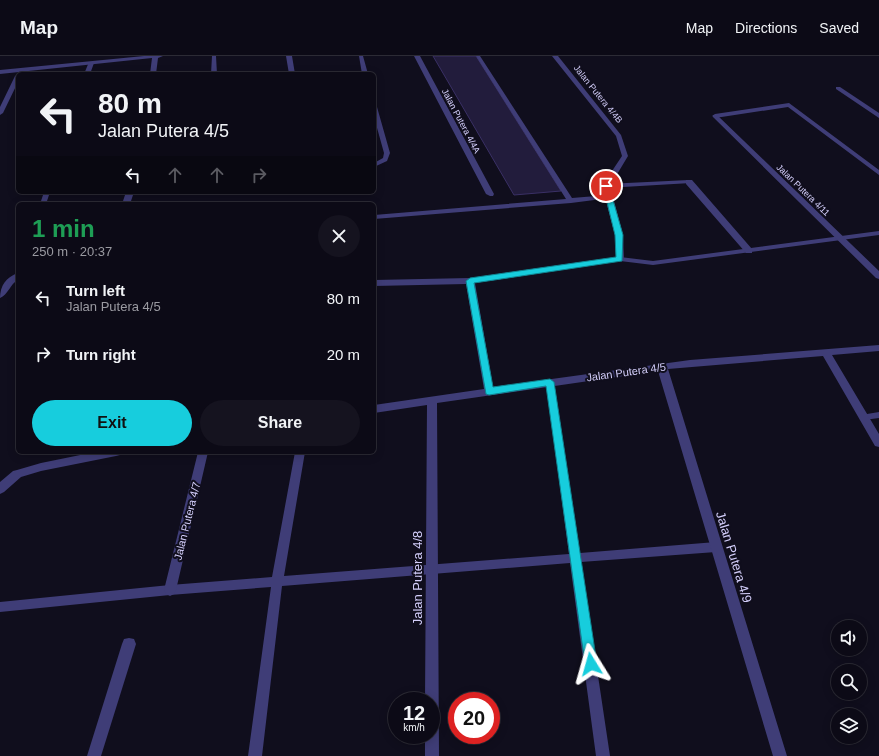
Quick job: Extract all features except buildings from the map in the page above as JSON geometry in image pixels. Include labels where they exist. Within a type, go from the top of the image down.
[{"type":"street","points":[[153,72],[156,56]]},
{"type":"street","points":[[33,72],[160,56]]},
{"type":"street","points":[[289,56],[292,72]]},
{"type":"street","name":"Jalan Putera 4/4A","points":[[417,56],[490,194]]},
{"type":"street","name":"Jalan Putera 4/4B","points":[[555,56],[619,136],[624,156],[606,186]]},
{"type":"street","points":[[0,72],[16,74]]},
{"type":"street","points":[[0,113],[16,80]]},
{"type":"street","points":[[838,88],[879,116]]},
{"type":"street","name":"Jalan Putera 4/11","points":[[715,116],[879,276]]},
{"type":"street","points":[[688,182],[749,251]]},
{"type":"street","points":[[376,283],[470,281],[620,259],[619,235],[606,186]]},
{"type":"street","points":[[0,295],[11,280],[16,277]]},
{"type":"street","points":[[470,281],[489,391]]},
{"type":"street","name":"Jalan Putera 4/5","points":[[376,409],[550,382],[690,363],[879,348]]},
{"type":"street","points":[[825,352],[879,443]]},
{"type":"street","name":"Jalan Putera 4/9","points":[[662,367],[780,756]]},
{"type":"street","name":"Jalan Putera 4/8","points":[[432,401],[432,756]]},
{"type":"street","points":[[0,489],[17,474],[41,467],[106,454]]},
{"type":"street","name":"Jalan Putera 4/7","points":[[170,590],[203,454]]},
{"type":"street","points":[[94,756],[129,644]]},
{"type":"lane","points":[[214,56],[214,72]]},
{"type":"lane","points":[[361,56],[365,72]]},
{"type":"lane","points":[[478,56],[571,200]]},
{"type":"lane","points":[[88,72],[91,64]]},
{"type":"lane","points":[[715,116],[789,105],[879,173]]},
{"type":"lane","points":[[376,114],[388,153],[387,157],[383,161],[376,164]]},
{"type":"lane","points":[[606,186],[688,182]]},
{"type":"lane","points":[[376,217],[608,197]]},
{"type":"lane","points":[[620,259],[653,263],[879,233]]},
{"type":"lane","points":[[550,382],[603,756]]},
{"type":"lane","points":[[864,417],[879,415]]},
{"type":"lane","points":[[255,756],[277,582],[300,454]]},
{"type":"lane","points":[[0,607],[170,590],[716,546]]},
{"type":"route","points":[[591,664],[550,382],[489,391],[470,281],[620,259],[619,235],[606,186]]}]
